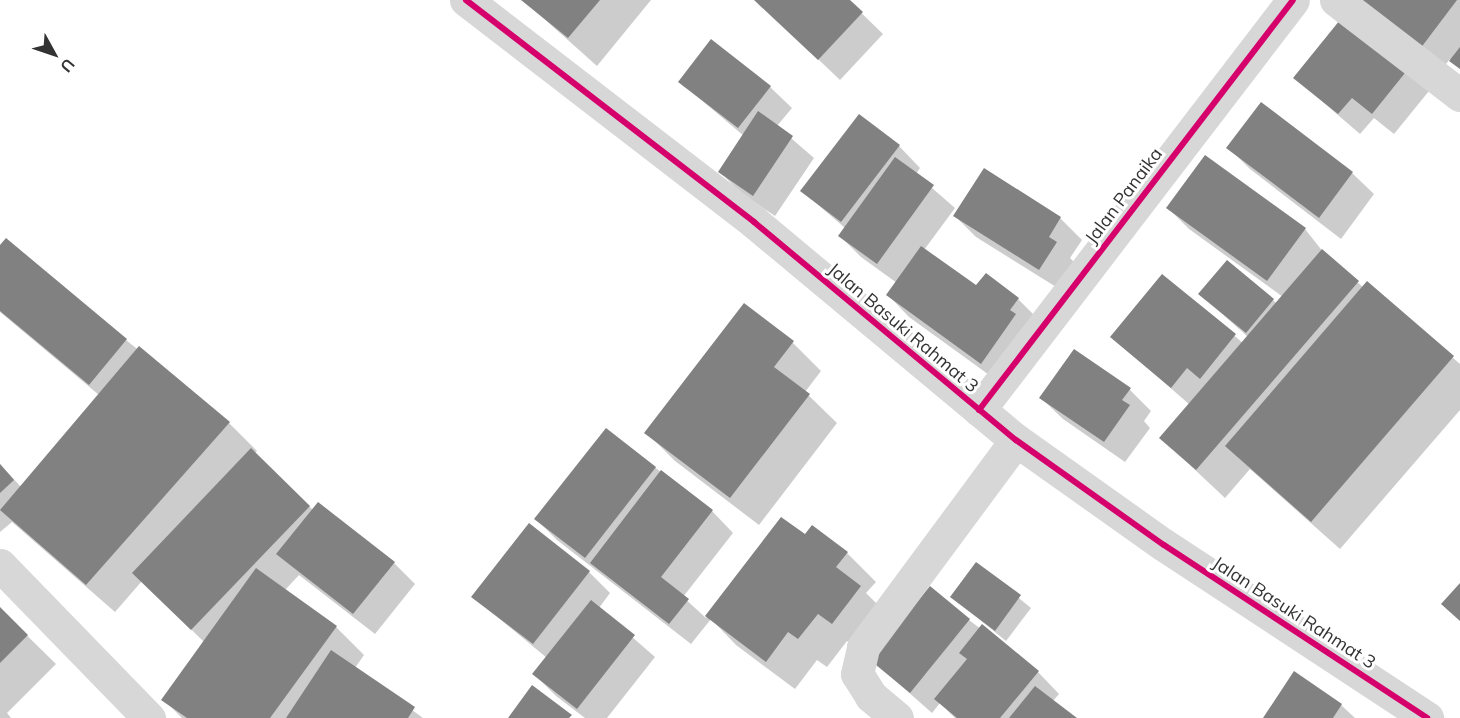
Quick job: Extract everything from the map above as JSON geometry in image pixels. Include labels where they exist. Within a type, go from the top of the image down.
[{"type":"street","name":"Jalan Basuki Rahmat 3","points":[[465,0],[754,222],[1016,440],[1164,545],[1427,718]]},
{"type":"street","name":"Jalan Panaika","points":[[979,410],[1293,0]]},
{"type":"street","points":[[1336,0],[1460,95]]},
{"type":"street","points":[[897,718],[871,696],[857,674],[863,647],[1016,440]]},
{"type":"street","points":[[0,565],[149,718]]},
{"type":"building","points":[[521,0],[600,0],[568,38]]},
{"type":"building","points":[[754,0],[850,0],[863,12],[818,60]]},
{"type":"building","points":[[1355,0],[1457,0],[1420,49]]},
{"type":"building","points":[[1344,15],[1409,68],[1372,114],[1352,98],[1338,114],[1293,78]]},
{"type":"building","points":[[711,39],[771,86],[738,128],[678,82]]},
{"type":"building","points":[[1460,47],[1460,69],[1449,61]]},
{"type":"building","points":[[1261,102],[1353,172],[1319,218],[1226,148]]},
{"type":"building","points":[[758,111],[793,136],[753,196],[718,172]]},
{"type":"building","points":[[859,114],[900,145],[841,222],[800,191]]},
{"type":"building","points":[[1205,155],[1306,228],[1267,281],[1166,208]]},
{"type":"building","points":[[895,157],[934,185],[877,264],[838,236]]},
{"type":"building","points":[[984,168],[1061,217],[1049,237],[1057,242],[1039,270],[953,216]]},
{"type":"building","points":[[6,238],[127,339],[89,385],[0,311],[0,245]]},
{"type":"building","points":[[921,246],[976,285],[986,273],[1019,298],[1010,310],[1016,314],[981,364],[886,295]]},
{"type":"building","points":[[1322,249],[1359,281],[1196,470],[1159,438]]},
{"type":"building","points":[[1227,260],[1274,299],[1246,333],[1198,294]]},
{"type":"building","points":[[1162,274],[1236,334],[1200,379],[1187,368],[1171,388],[1110,337]]},
{"type":"building","points":[[1367,281],[1454,356],[1311,522],[1225,446]]},
{"type":"building","points":[[744,303],[794,341],[774,367],[810,394],[730,498],[644,433]]},
{"type":"building","points":[[139,346],[230,422],[86,585],[0,510]]},
{"type":"building","points":[[1074,349],[1131,388],[1122,400],[1130,405],[1104,442],[1039,398]]},
{"type":"building","points":[[606,428],[656,467],[585,558],[534,519]]},
{"type":"building","points":[[251,448],[310,506],[191,630],[132,573]]},
{"type":"building","points":[[0,464],[14,480],[0,493]]},
{"type":"building","points":[[661,470],[713,510],[661,577],[689,599],[669,624],[590,563]]},
{"type":"building","points":[[318,502],[395,562],[353,614],[276,554]]},
{"type":"building","points":[[781,517],[805,534],[812,525],[848,552],[836,567],[861,586],[832,624],[818,614],[798,639],[788,632],[766,662],[705,616]]},
{"type":"building","points":[[529,523],[590,571],[533,644],[471,597]]},
{"type":"building","points":[[976,562],[1021,595],[995,631],[950,597]]},
{"type":"building","points":[[256,568],[337,626],[270,718],[187,718],[161,700]]},
{"type":"building","points":[[1460,583],[1460,621],[1441,604]]},
{"type":"building","points":[[930,586],[970,619],[910,693],[870,660]]},
{"type":"building","points":[[591,600],[635,635],[577,709],[532,674]]},
{"type":"building","points":[[0,607],[28,635],[0,663]]},
{"type":"building","points":[[982,624],[1039,671],[1000,718],[957,718],[934,699],[967,659],[959,653]]},
{"type":"building","points":[[331,650],[415,707],[408,718],[286,718]]},
{"type":"building","points":[[1294,671],[1342,704],[1333,718],[1263,718]]},
{"type":"building","points":[[532,685],[572,715],[569,718],[508,718]]},
{"type":"building","points":[[1035,686],[1077,718],[1009,718]]},
{"type":"cycle path","points":[[466,0],[754,222],[1016,440],[1164,545],[1427,718]]},
{"type":"cycle path","points":[[979,410],[1293,0]]}]
